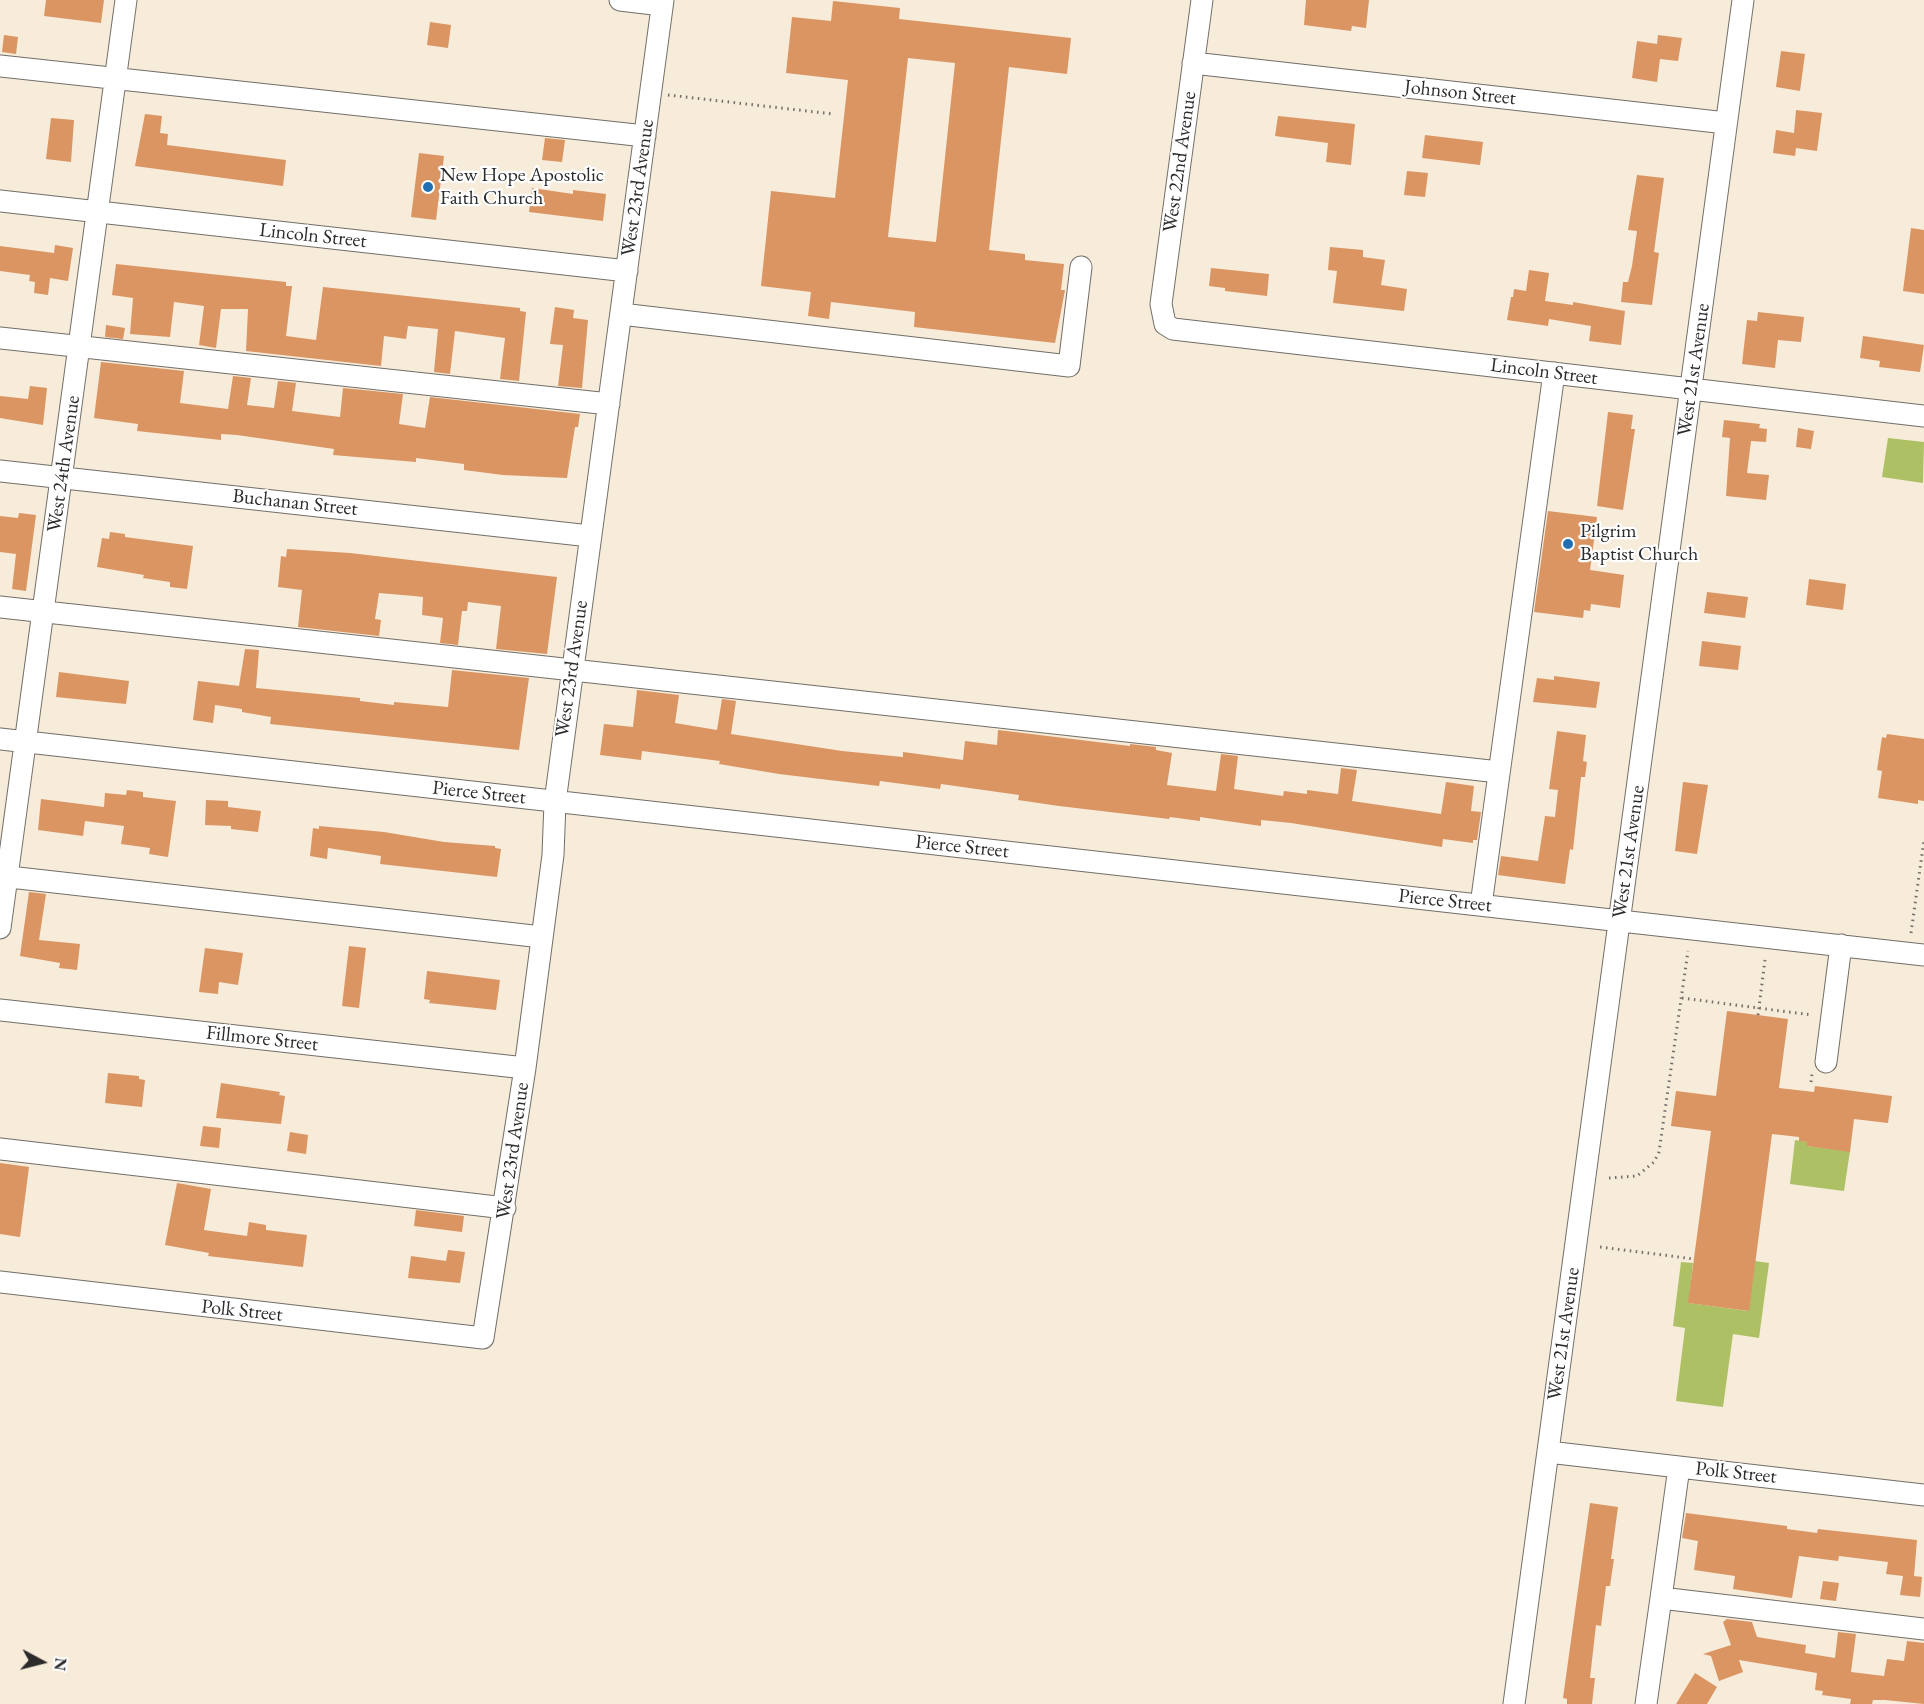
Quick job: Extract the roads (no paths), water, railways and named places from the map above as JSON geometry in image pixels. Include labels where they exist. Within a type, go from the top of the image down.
[{"type":"street","name":"West 24th Avenue","points":[[0,928],[3,877],[44,611],[126,0]]},
{"type":"street","points":[[621,0],[663,2]]},
{"type":"street","name":"West 22nd Avenue","points":[[1165,324],[1161,304],[1202,0]]},
{"type":"street","name":"West 21st Avenue","points":[[1514,1704],[1743,0]]},
{"type":"street","name":"West 23rd Avenue","points":[[483,1338],[525,1068],[553,855],[555,802],[572,670],[663,2]]},
{"type":"street","name":"Johnson Street","points":[[1193,63],[1726,123]]},
{"type":"street","points":[[0,66],[645,136]]},
{"type":"street","name":"Lincoln Street","points":[[0,201],[627,271]]},
{"type":"street","points":[[621,314],[1069,366],[1081,267]]},
{"type":"street","name":"Lincoln Street","points":[[1165,324],[1183,332],[1924,416]]},
{"type":"street","points":[[0,338],[609,404]]},
{"type":"street","points":[[1481,905],[1554,373]]},
{"type":"street","name":"Buchanan Street","points":[[0,471],[590,536]]},
{"type":"street","points":[[0,607],[1499,772]]},
{"type":"street","name":"Pierce Street","points":[[0,739],[1924,955]]},
{"type":"street","points":[[3,877],[542,938]]},
{"type":"street","points":[[1826,1062],[1841,945]]},
{"type":"street","name":"Fillmore Street","points":[[0,1010],[525,1068]]},
{"type":"street","points":[[0,1149],[505,1208]]},
{"type":"street","name":"Polk Street","points":[[0,1282],[483,1338]]},
{"type":"street","name":"Polk Street","points":[[1548,1452],[1924,1495]]},
{"type":"street","points":[[1646,1704],[1679,1467]]},
{"type":"street","points":[[1661,1598],[1924,1629]]},
{"type":"place","name":"New Hope Apostolic Faith Church","points":[[428,187]]},
{"type":"place","name":"Pilgrim Baptist Church","points":[[1568,544]]}]
